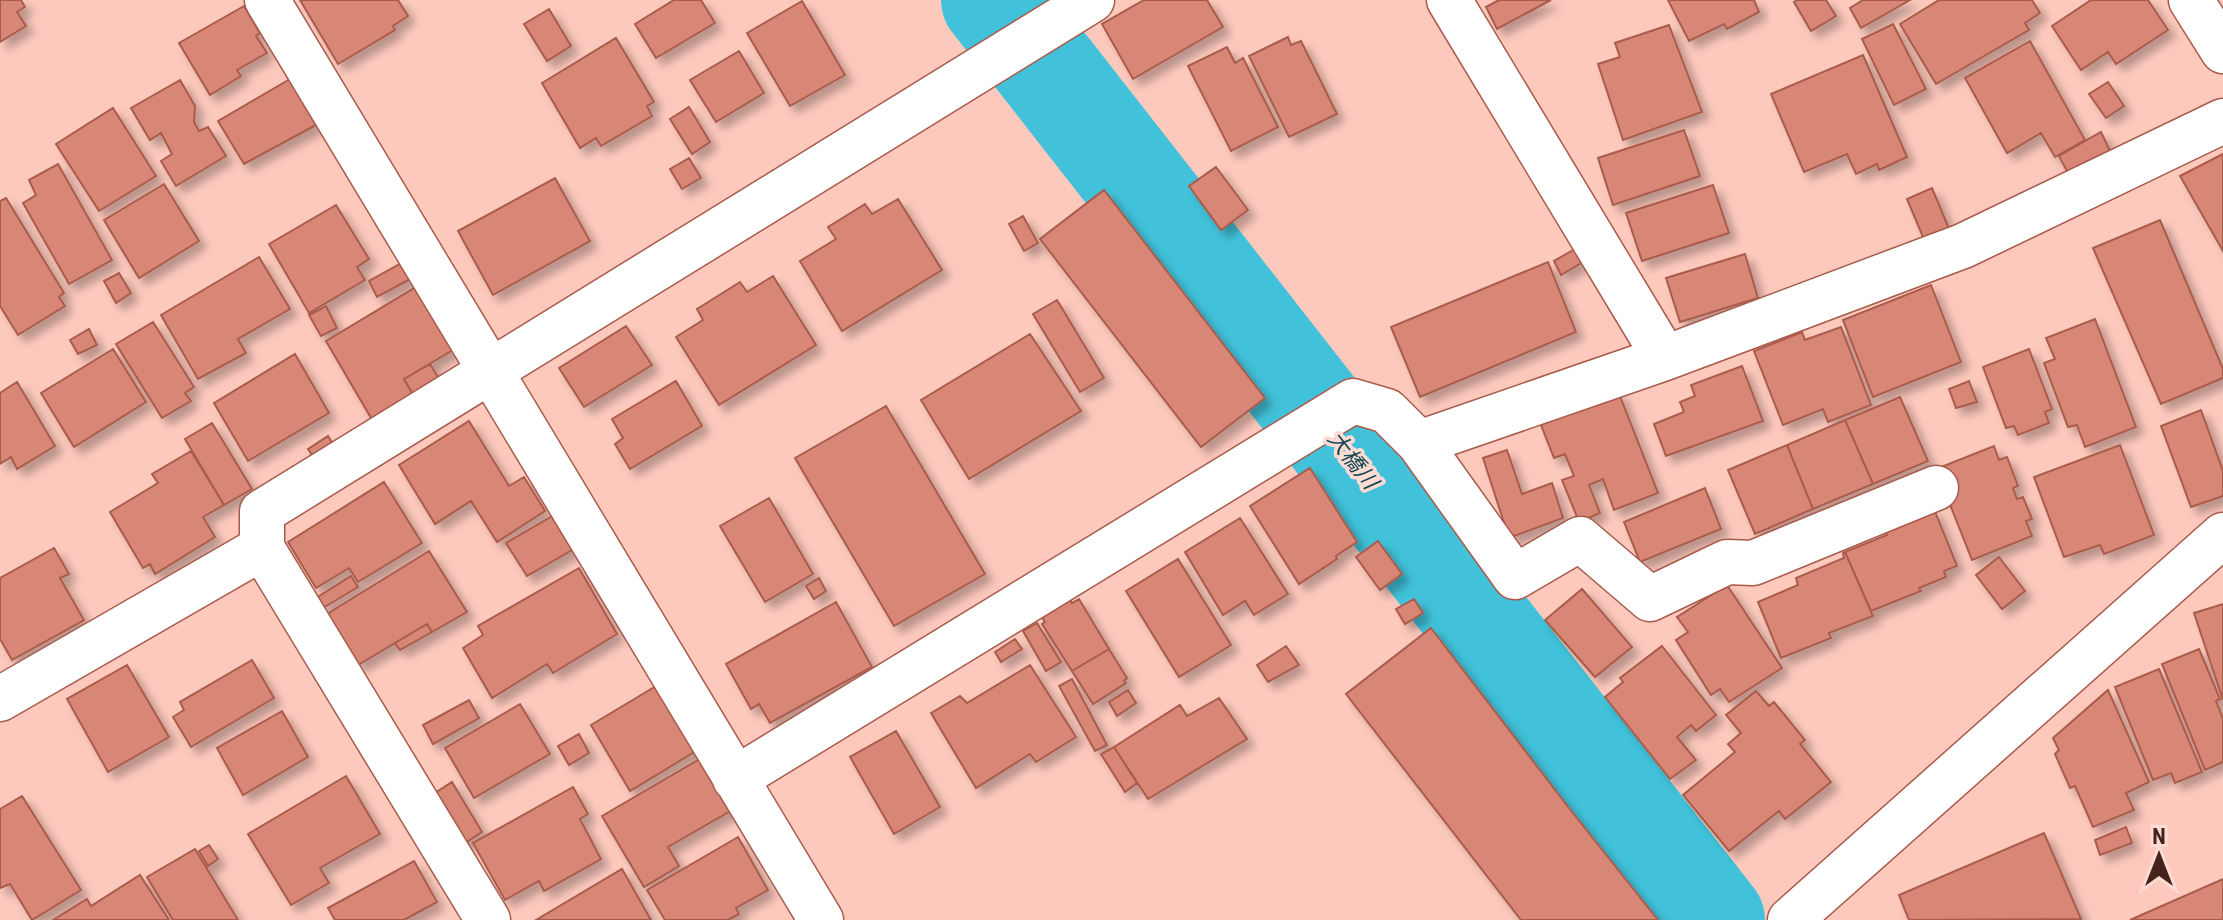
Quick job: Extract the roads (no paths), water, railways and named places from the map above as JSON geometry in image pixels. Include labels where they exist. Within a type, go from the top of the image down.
[{"type":"street","points":[[267,0],[821,920]]},
{"type":"street","points":[[1449,0],[1665,358]]},
{"type":"street","points":[[2191,0],[2223,51]]},
{"type":"street","points":[[488,920],[262,548],[262,512],[1073,5]]},
{"type":"street","points":[[1419,443],[1665,358],[1963,246],[2223,121]]},
{"type":"street","points":[[735,779],[1353,401],[1387,411],[1419,443],[1515,577],[1580,539],[1650,599],[1727,562],[1753,563],[1936,488]]},
{"type":"street","points":[[1790,920],[2223,535]]},
{"type":"street","points":[[0,699],[262,548]]},
{"type":"waterway","name":"大橋川","points":[[993,0],[1713,920]]}]
